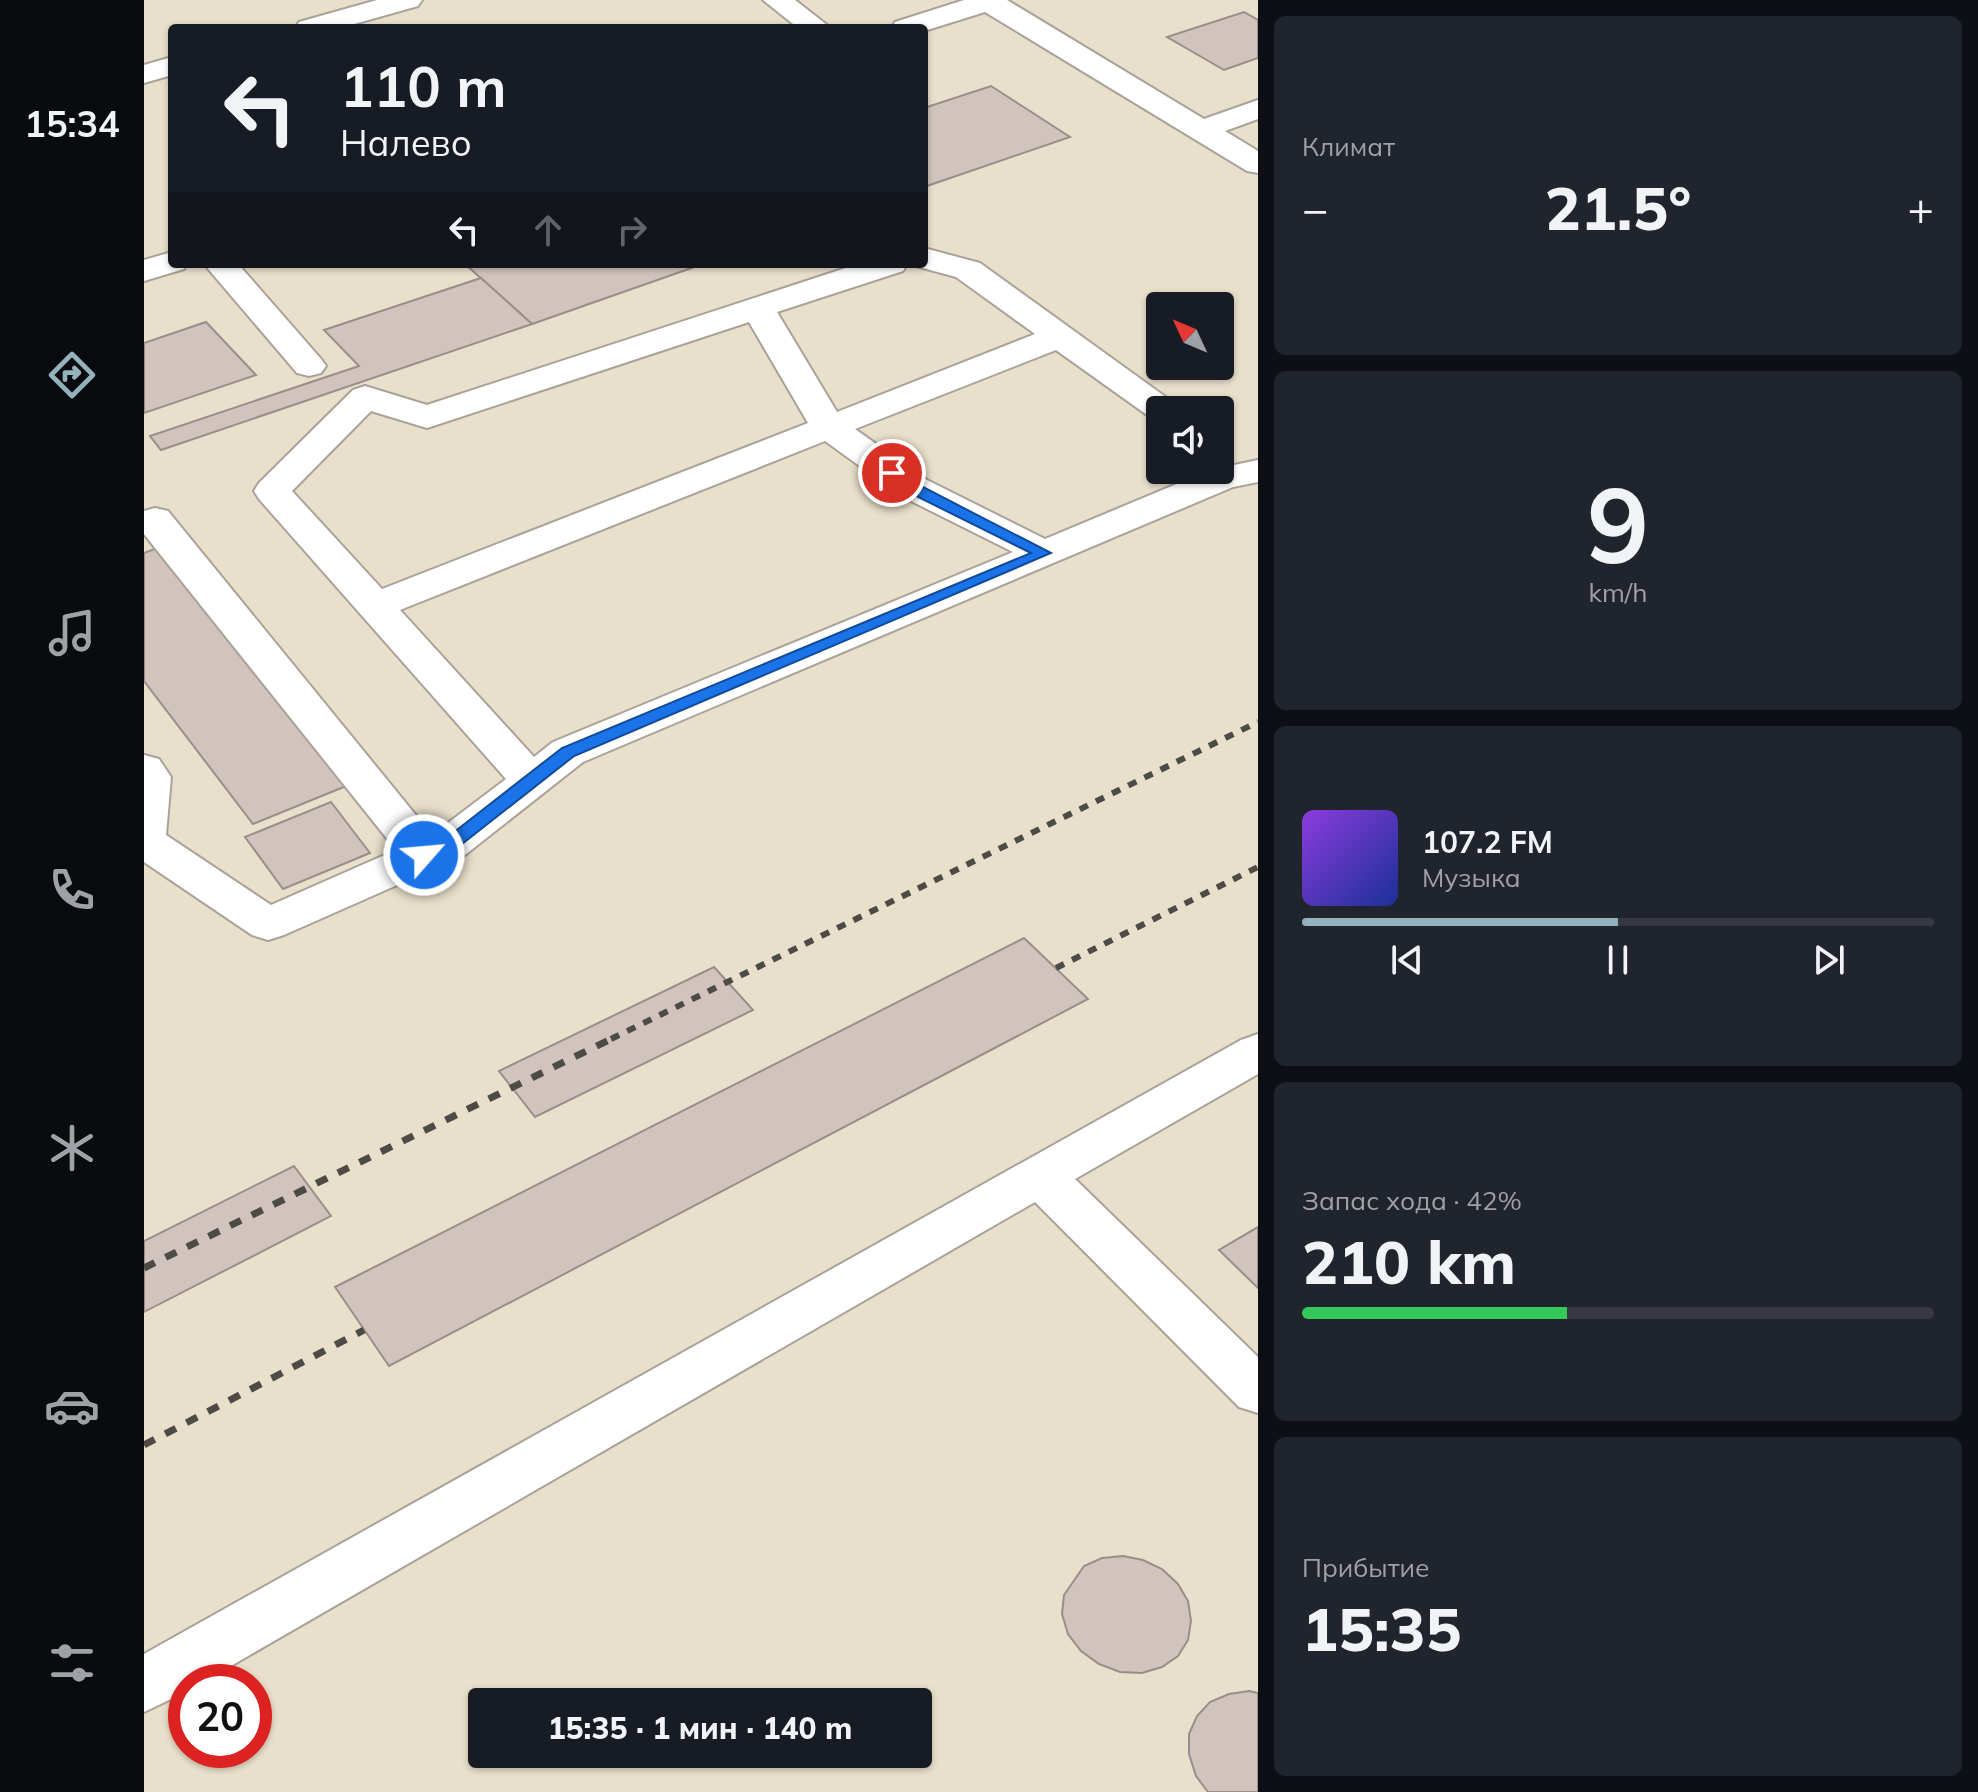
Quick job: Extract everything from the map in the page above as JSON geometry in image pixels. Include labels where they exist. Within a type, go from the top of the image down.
[{"type":"lane","points":[[323,24],[408,0]]},
{"type":"lane","points":[[777,0],[811,24]]},
{"type":"lane","points":[[917,24],[988,1],[1258,164]]},
{"type":"lane","points":[[144,74],[168,67]]},
{"type":"lane","points":[[1201,130],[1258,109]]},
{"type":"lane","points":[[928,259],[968,270],[1146,398]]},
{"type":"lane","points":[[144,271],[168,263]]},
{"type":"lane","points":[[223,268],[309,366]]},
{"type":"lane","points":[[532,781],[272,491],[365,397],[427,417],[879,268]]},
{"type":"lane","points":[[758,308],[828,427],[914,488],[1044,553]]},
{"type":"lane","points":[[375,606],[1060,336]]},
{"type":"lane","points":[[144,769],[150,777],[144,840],[268,924],[450,844],[568,752],[1223,478],[1243,465]]},
{"type":"lane","points":[[144,523],[155,519],[424,855]]},
{"type":"lane","points":[[144,1685],[1258,1052]]},
{"type":"lane","points":[[1040,1176],[1258,1391]]},
{"type":"shaded area","points":[[144,0],[1258,0],[1258,1792],[144,1792]]},
{"type":"building","points":[[1244,12],[1258,20],[1258,58],[1224,70],[1167,37]]},
{"type":"building","points":[[991,86],[1070,137],[928,186],[928,107]]},
{"type":"building","points":[[469,268],[692,268],[532,324]]},
{"type":"building","points":[[481,278],[532,324],[161,450],[150,436],[359,366],[324,330]]},
{"type":"building","points":[[206,322],[256,375],[144,413],[144,343]]},
{"type":"building","points":[[157,548],[351,784],[253,824],[144,681],[144,553]]},
{"type":"building","points":[[331,802],[370,853],[283,889],[245,837]]},
{"type":"building","points":[[1024,938],[1088,999],[389,1366],[335,1287]]},
{"type":"building","points":[[714,967],[753,1010],[535,1117],[499,1071]]},
{"type":"building","points":[[294,1166],[331,1216],[144,1312],[144,1241]]},
{"type":"building","points":[[1258,1227],[1258,1288],[1219,1250]]},
{"type":"building","points":[[1123,1556],[1143,1560],[1162,1569],[1178,1584],[1188,1601],[1191,1621],[1188,1640],[1178,1656],[1162,1667],[1142,1673],[1120,1672],[1099,1664],[1081,1651],[1068,1634],[1062,1614],[1064,1595],[1084,1566],[1102,1558]]},
{"type":"building","points":[[1258,1693],[1258,1792],[1208,1792],[1196,1776],[1189,1754],[1189,1734],[1197,1716],[1210,1702],[1229,1694]]},
{"type":"railway","points":[[611,1039],[1258,722]]},
{"type":"railway","points":[[1056,968],[1258,867]]},
{"type":"railway","points":[[144,1268],[615,1037]]},
{"type":"railway","points":[[144,1445],[364,1330]]},
{"type":"route","points":[[424,855],[450,844],[568,752],[1044,553],[914,488],[892,473]]}]
